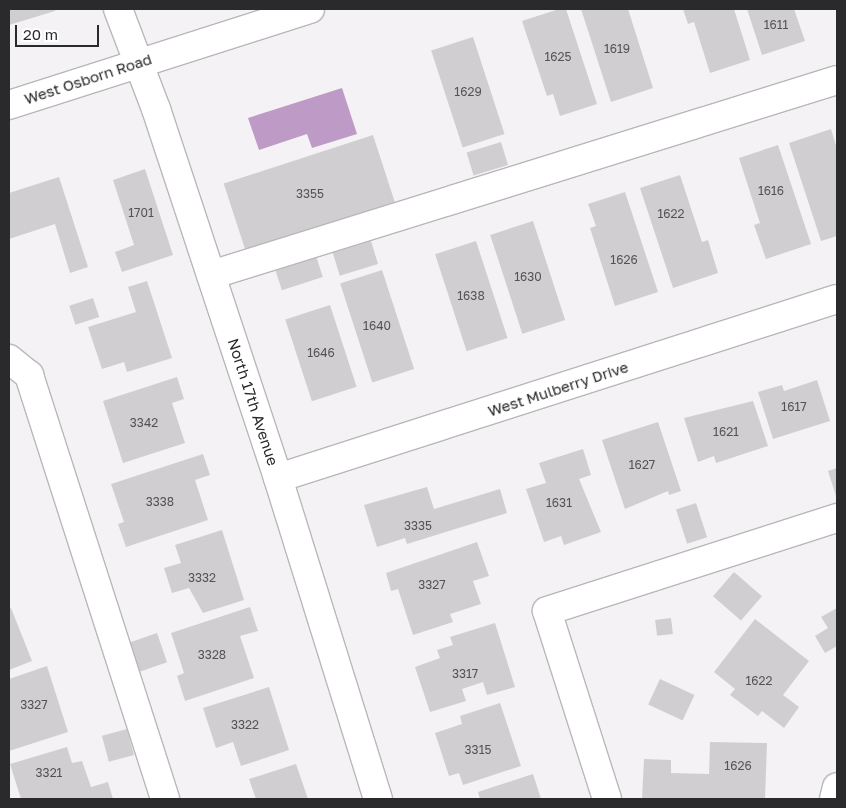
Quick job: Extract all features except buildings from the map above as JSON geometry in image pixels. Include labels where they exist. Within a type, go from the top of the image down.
[{"type":"street","name":"North 17th Avenue","points":[[118,9],[211,275],[278,478],[378,799]]},
{"type":"street","name":"West Osborn Road","points":[[9,105],[310,9]]},
{"type":"street","points":[[211,275],[837,80]]},
{"type":"street","name":"West Mulberry Drive","points":[[278,478],[837,299]]},
{"type":"street","points":[[9,359],[29,375],[165,799]]},
{"type":"street","points":[[607,799],[547,612],[837,518]]},
{"type":"street","points":[[834,799],[837,787]]},
{"type":"shaded area","points":[[342,88],[357,134],[312,148],[307,134],[259,150],[248,118]]}]
